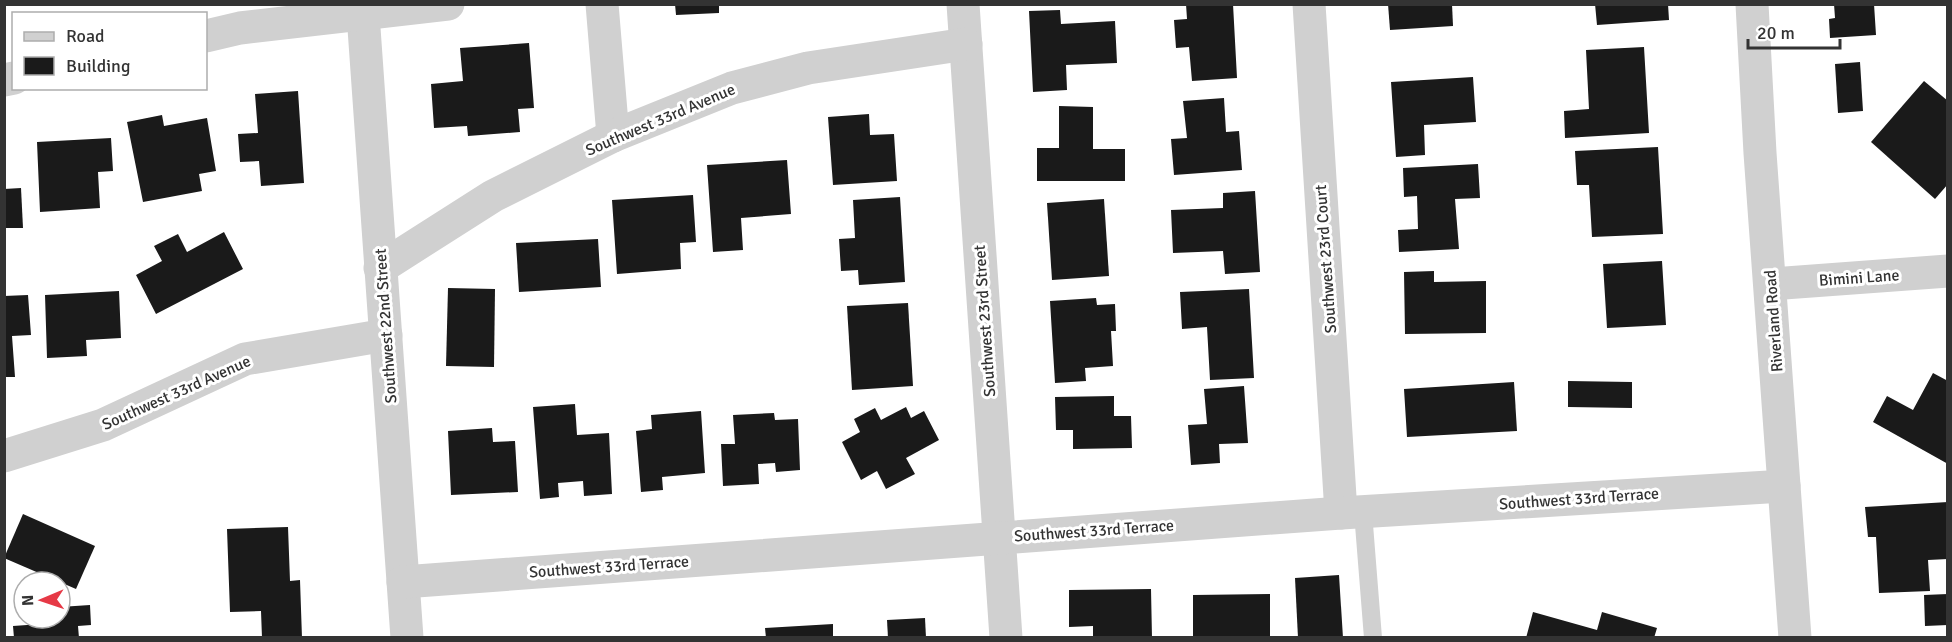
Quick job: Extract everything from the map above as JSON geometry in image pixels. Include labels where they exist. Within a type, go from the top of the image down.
[{"type":"street","points":[[207,35],[239,16],[363,14],[448,4]]},
{"type":"street","points":[[602,4],[613,136]]},
{"type":"street","name":"Southwest 23rd Street","points":[[963,4],[1006,638]]},
{"type":"street","name":"Southwest 23rd Court","points":[[1309,4],[1352,512]]},
{"type":"street","name":"Riverland Road","points":[[1752,4],[1760,153],[1795,638]]},
{"type":"street","name":"Southwest 22nd Street","points":[[363,14],[407,638]]},
{"type":"street","name":"Southwest 33rd Avenue","points":[[380,268],[493,196],[613,136],[732,88],[807,68],[966,44]]},
{"type":"street","name":"Bimini Lane","points":[[1771,284],[1947,271]]},
{"type":"street","name":"Southwest 33rd Avenue","points":[[4,456],[103,425],[245,359],[386,335]]},
{"type":"street","name":"Southwest 33rd Terrace","points":[[403,582],[1352,512],[1784,486]]},
{"type":"lane","points":[[1352,512],[1373,638]]},
{"type":"building","points":[[675,4],[719,4],[719,13],[676,15]]},
{"type":"building","points":[[1186,4],[1233,4],[1237,78],[1192,81],[1189,47],[1176,48],[1174,20],[1187,19]]},
{"type":"building","points":[[1388,4],[1452,4],[1453,26],[1390,30]]},
{"type":"building","points":[[1595,4],[1668,4],[1669,20],[1597,25]]},
{"type":"building","points":[[1834,4],[1874,4],[1876,35],[1830,38],[1829,19],[1835,18]]},
{"type":"building","points":[[1060,10],[1061,24],[1115,21],[1117,63],[1066,65],[1067,90],[1033,92],[1029,11]]},
{"type":"building","points":[[529,43],[534,108],[518,109],[520,132],[468,136],[467,126],[434,128],[431,84],[463,81],[460,48]]},
{"type":"building","points":[[1644,47],[1649,133],[1565,138],[1564,111],[1589,109],[1586,50]]},
{"type":"building","points":[[1860,62],[1863,111],[1838,113],[1835,64]]},
{"type":"building","points":[[1473,77],[1476,122],[1424,125],[1425,155],[1396,157],[1391,82]]},
{"type":"building","points":[[1924,81],[1948,101],[1948,184],[1935,199],[1871,142]]},
{"type":"building","points":[[298,91],[304,183],[261,186],[259,161],[240,162],[238,134],[258,133],[255,94]]},
{"type":"building","points":[[1224,98],[1226,132],[1239,131],[1242,170],[1174,175],[1171,139],[1187,138],[1183,101]]},
{"type":"building","points":[[1059,106],[1093,107],[1093,149],[1125,149],[1125,181],[1037,181],[1037,148],[1059,148]]},
{"type":"building","points":[[869,114],[870,135],[894,134],[897,181],[833,185],[828,117]]},
{"type":"building","points":[[162,115],[164,126],[207,118],[216,171],[199,174],[202,191],[143,202],[127,122]]},
{"type":"building","points":[[111,138],[113,171],[98,172],[100,208],[40,212],[37,142]]},
{"type":"building","points":[[1658,147],[1663,234],[1592,237],[1589,185],[1577,185],[1575,151]]},
{"type":"building","points":[[787,160],[791,214],[741,218],[743,250],[713,252],[707,165]]},
{"type":"building","points":[[1478,164],[1480,198],[1455,199],[1459,249],[1399,252],[1398,230],[1418,229],[1417,196],[1404,197],[1403,168]]},
{"type":"building","points":[[21,188],[23,228],[4,228],[4,189]]},
{"type":"building","points":[[1255,191],[1260,272],[1225,274],[1223,251],[1173,253],[1171,210],[1223,208],[1223,193]]},
{"type":"building","points":[[693,195],[696,242],[680,243],[681,269],[617,274],[612,200]]},
{"type":"building","points":[[900,197],[905,282],[859,285],[858,270],[841,271],[839,239],[855,238],[853,200]]},
{"type":"building","points":[[1104,199],[1109,276],[1052,280],[1047,203]]},
{"type":"building","points":[[224,232],[243,269],[156,314],[136,275],[162,261],[154,246],[178,234],[187,252]]},
{"type":"building","points":[[598,239],[601,287],[519,292],[516,243]]},
{"type":"building","points":[[1662,261],[1666,325],[1607,328],[1603,264]]},
{"type":"building","points":[[1434,271],[1434,282],[1486,281],[1486,333],[1405,334],[1404,272]]},
{"type":"building","points":[[448,288],[495,289],[494,367],[446,366]]},
{"type":"building","points":[[1249,289],[1254,378],[1210,380],[1207,327],[1182,329],[1180,292]]},
{"type":"building","points":[[119,291],[121,338],[86,340],[87,356],[47,358],[45,295]]},
{"type":"building","points":[[28,295],[31,335],[12,336],[15,377],[4,377],[4,296]]},
{"type":"building","points":[[1096,298],[1097,305],[1115,304],[1116,331],[1111,331],[1113,366],[1085,368],[1086,381],[1055,383],[1050,301]]},
{"type":"building","points":[[908,303],[913,386],[852,390],[847,306]]},
{"type":"building","points":[[1933,373],[1948,381],[1948,464],[1873,422],[1887,396],[1913,410]]},
{"type":"building","points":[[1568,381],[1632,382],[1632,408],[1568,407]]},
{"type":"building","points":[[1514,382],[1517,431],[1407,437],[1404,389]]},
{"type":"building","points":[[1244,386],[1248,443],[1219,444],[1220,463],[1191,465],[1188,425],[1207,424],[1204,389]]},
{"type":"building","points":[[1114,396],[1114,416],[1131,416],[1132,448],[1073,449],[1073,430],[1056,430],[1055,397]]},
{"type":"building","points":[[575,404],[577,435],[609,433],[612,494],[584,496],[583,481],[558,483],[559,497],[540,499],[533,407]]},
{"type":"building","points":[[906,407],[911,418],[924,411],[939,440],[906,458],[915,474],[886,489],[877,471],[861,480],[842,442],[860,432],[854,419],[875,408],[881,420]]},
{"type":"building","points":[[701,411],[705,473],[662,477],[663,490],[641,492],[636,431],[652,429],[651,415]]},
{"type":"building","points":[[774,413],[775,420],[798,419],[800,470],[776,472],[775,463],[758,464],[759,484],[723,486],[721,444],[735,444],[733,415]]},
{"type":"building","points":[[492,428],[493,442],[515,441],[518,492],[451,495],[448,431]]},
{"type":"building","points":[[1948,502],[1948,559],[1928,560],[1930,591],[1879,593],[1876,537],[1868,537],[1865,507]]},
{"type":"building","points":[[23,514],[95,546],[76,589],[72,587],[72,570],[32,570],[4,558]]},
{"type":"building","points":[[288,527],[290,581],[300,580],[302,638],[262,638],[261,611],[230,612],[227,529]]},
{"type":"building","points":[[1339,575],[1343,638],[1298,638],[1295,578]]},
{"type":"building","points":[[1151,589],[1152,638],[1093,638],[1093,626],[1069,627],[1069,590]]},
{"type":"building","points":[[1270,594],[1270,638],[1193,638],[1193,595]]},
{"type":"building","points":[[1948,594],[1948,625],[1925,626],[1924,595]]},
{"type":"building","points":[[90,605],[91,625],[78,626],[79,638],[14,638],[13,630],[72,630],[72,606]]},
{"type":"building","points":[[1533,612],[1597,630],[1602,612],[1657,628],[1654,638],[1526,638]]},
{"type":"building","points":[[925,618],[926,638],[888,638],[887,620]]},
{"type":"building","points":[[833,624],[833,638],[766,638],[765,628]]}]
